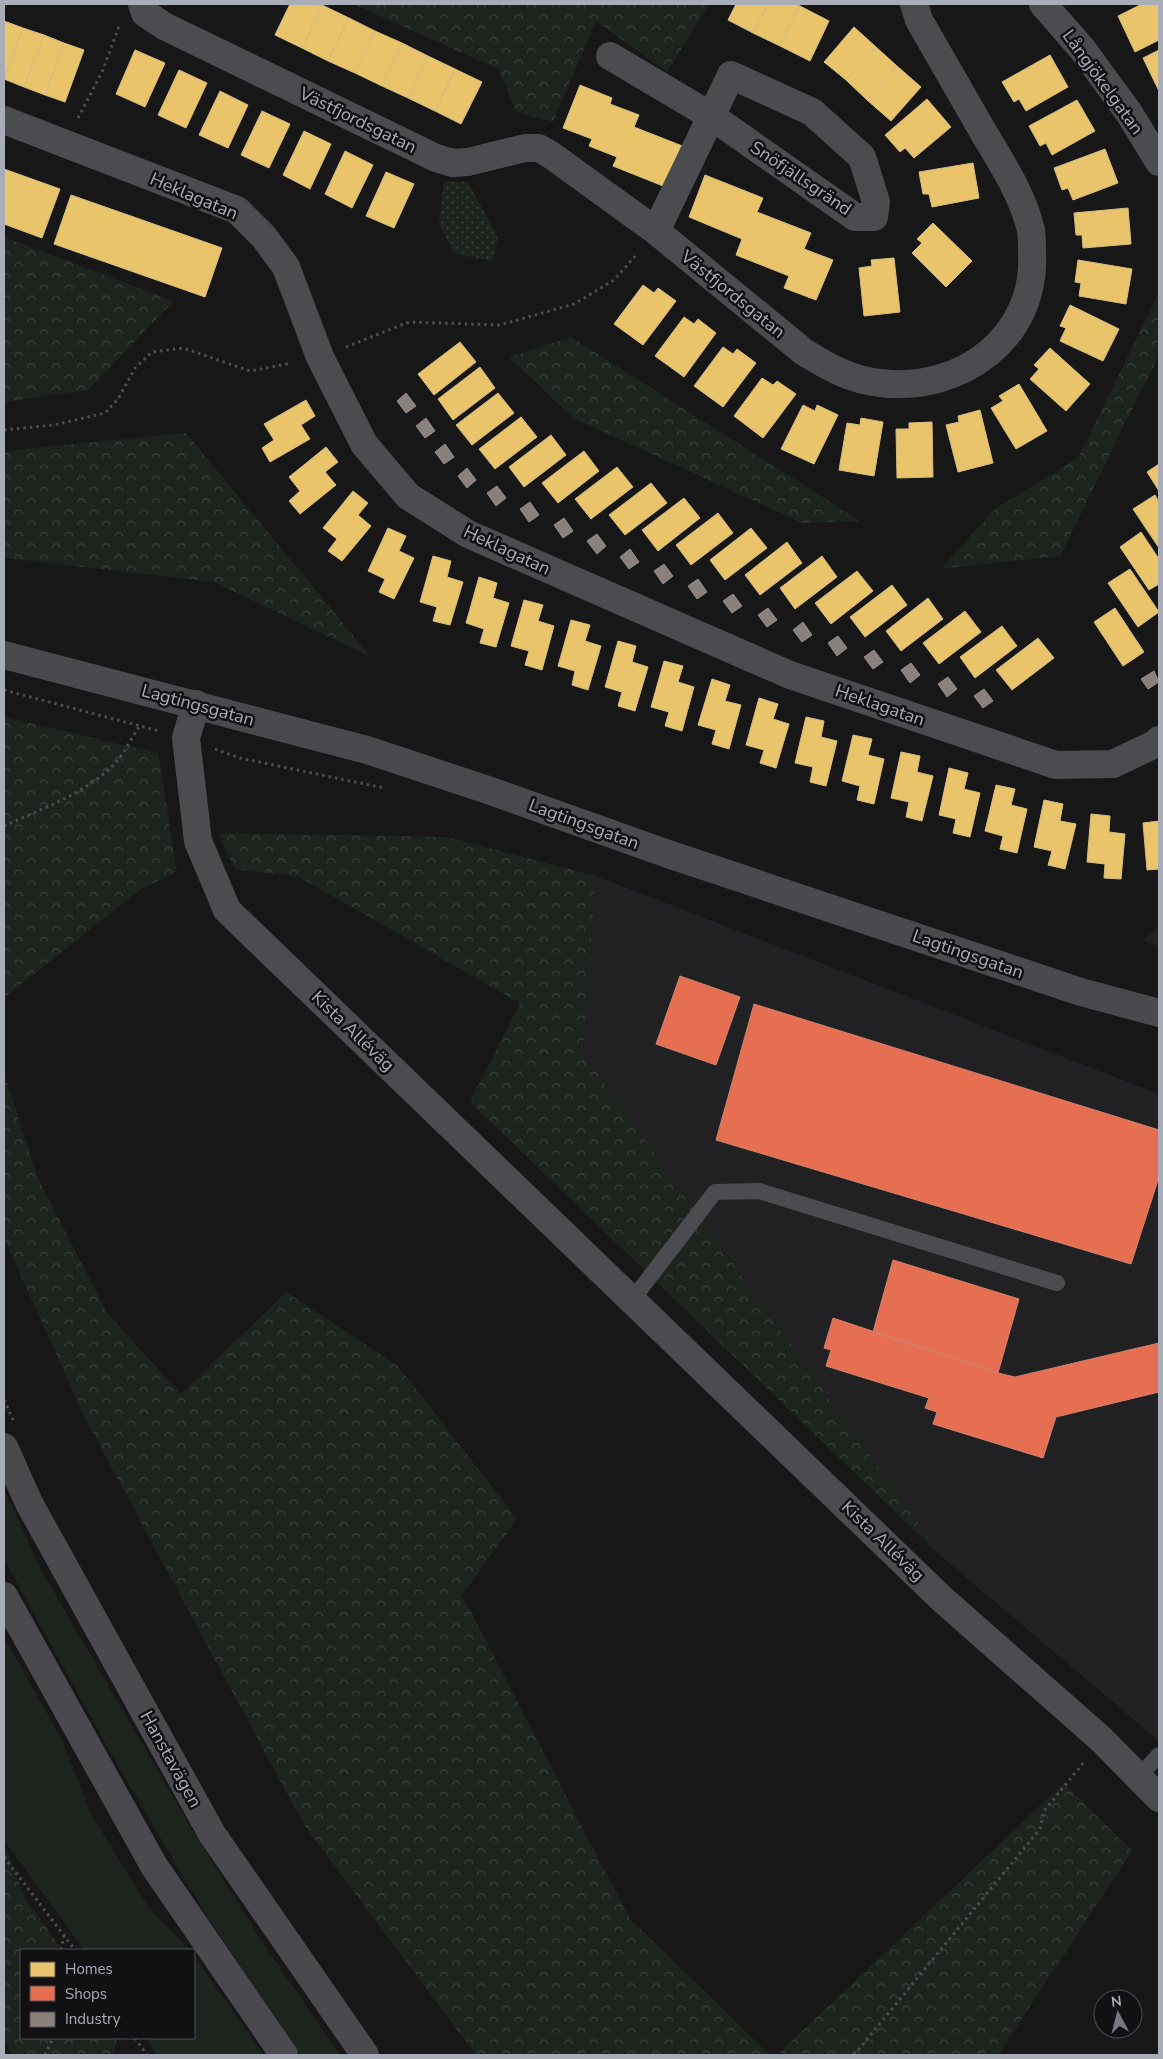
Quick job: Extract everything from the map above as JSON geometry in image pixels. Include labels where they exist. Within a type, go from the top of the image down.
[{"type":"main road","name":"Lagtingsgatan","points":[[4,655],[367,750],[485,789],[668,854],[1081,992],[1159,1013]]},
{"type":"main road","name":"Hanstavägen","points":[[4,1447],[29,1503],[212,1834],[364,2055]]},
{"type":"main road","points":[[4,1596],[154,1866],[284,2055]]},
{"type":"street","name":"Västfjordsgatan","points":[[142,4],[145,14],[164,26],[436,158],[453,163],[468,162],[525,148],[539,148],[656,232],[804,352],[853,378],[881,384],[937,380],[963,371],[991,352],[1022,313],[1030,287],[1033,262],[1031,231],[1020,197],[919,20],[914,4]]},
{"type":"street","name":"Långjökelgatan","points":[[1044,4],[1083,50],[1129,113],[1159,162]]},
{"type":"street","name":"Snöfjällsgränd","points":[[610,56],[711,116],[855,217],[874,217],[876,202],[862,157],[812,112],[731,75],[711,116],[656,232]]},
{"type":"street","name":"Heklagatan","points":[[4,120],[236,210],[264,237],[286,267],[320,357],[364,444],[408,496],[468,534],[790,675],[1056,765],[1113,764],[1157,743],[1159,740]]},
{"type":"street","name":"Kista Alléväg","points":[[196,704],[186,738],[198,840],[228,910],[942,1598],[1102,1740],[1140,1776],[1159,1798]]},
{"type":"lane","points":[[632,1300],[715,1192],[759,1191],[1057,1283]]},
{"type":"lane","points":[[1140,1776],[1159,1755]]},
{"type":"path","points":[[64,144],[102,72],[122,19],[142,4]]},
{"type":"path","points":[[4,690],[186,738],[240,758],[390,789]]},
{"type":"path","points":[[4,826],[70,796],[98,778],[119,759],[139,727]]},
{"type":"path","points":[[854,2055],[1040,1829],[1044,1812],[1102,1740]]},
{"type":"path","points":[[4,1857],[74,1949]]},
{"type":"path","points":[[61,1949],[64,1935]]},
{"type":"path","points":[[46,2055],[53,2039]]},
{"type":"path","points":[[136,2039],[147,2055]]},
{"type":"shaded area","points":[[596,876],[1159,1094],[1159,1741],[943,1558],[583,1053]]},
{"type":"shaded area","points":[[1159,927],[1159,947],[1143,940]]},
{"type":"green space","points":[[353,4],[709,4],[667,72],[596,21],[553,122],[517,112],[498,69]]},
{"type":"green space","points":[[444,181],[468,182],[498,238],[493,261],[454,254],[439,223]]},
{"type":"green space","points":[[4,237],[174,301],[88,390],[4,402]]},
{"type":"green space","points":[[1159,293],[1159,355],[1060,556],[941,569],[995,509],[1078,458]]},
{"type":"green space","points":[[571,337],[860,521],[802,523],[573,418],[509,357]]},
{"type":"green space","points":[[186,433],[371,657],[214,582],[4,558],[4,451]]},
{"type":"green space","points":[[4,717],[158,753],[177,872],[141,889],[4,998]]},
{"type":"green space","points":[[219,833],[447,837],[596,876],[583,1053],[943,1558],[470,1102],[520,1003],[299,877],[234,869]]},
{"type":"green space","points":[[4,1073],[38,1178],[107,1313],[181,1394],[286,1292],[398,1366],[517,1519],[462,1595],[630,1919],[770,2055],[476,2055],[304,1825],[86,1420],[4,1238]]},
{"type":"green space","points":[[4,1489],[43,1573],[193,1831],[263,1943],[340,2055],[300,2055],[207,1916],[118,1766],[4,1558]]},
{"type":"green space","points":[[4,1637],[62,1740],[92,1816],[151,1911],[189,1949],[83,1949],[4,1840]]},
{"type":"green space","points":[[1064,1783],[1132,1851],[998,2055],[777,2055]]},
{"type":"green space","points":[[4,1845],[26,1899],[61,1949],[20,1949],[20,2039],[117,2039],[113,2055],[11,2055],[4,2035]]},
{"type":"green space","points":[[195,1957],[264,2055],[157,2055],[146,2039],[195,2039]]},
{"type":"building: Homes","points":[[290,4],[322,5],[302,48],[275,35]]},
{"type":"building: Homes","points":[[736,4],[768,4],[753,33],[728,20]]},
{"type":"building: Homes","points":[[768,4],[795,4],[800,6],[780,46],[753,33]]},
{"type":"building: Homes","points":[[1142,4],[1159,4],[1159,40],[1135,52],[1118,16]]},
{"type":"building: Homes","points":[[322,5],[349,18],[328,61],[302,48]]},
{"type":"building: Homes","points":[[800,6],[829,21],[810,61],[780,46]]},
{"type":"building: Homes","points":[[349,18],[375,31],[355,73],[328,61]]},
{"type":"building: Homes","points":[[4,21],[23,28],[4,79]]},
{"type":"building: Homes","points":[[854,27],[876,47],[846,80],[824,62]]},
{"type":"building: Homes","points":[[23,28],[44,35],[24,87],[4,79]]},
{"type":"building: Homes","points":[[375,31],[402,43],[382,86],[355,73]]},
{"type":"building: Homes","points":[[44,35],[64,43],[45,95],[24,87]]},
{"type":"building: Homes","points":[[64,43],[84,50],[65,102],[45,95]]},
{"type":"building: Homes","points":[[402,43],[428,56],[408,98],[382,86]]},
{"type":"building: Homes","points":[[876,47],[897,66],[867,100],[846,80]]},
{"type":"building: Homes","points":[[135,50],[165,63],[145,107],[116,94]]},
{"type":"building: Homes","points":[[1159,50],[1159,91],[1143,58]]},
{"type":"building: Homes","points":[[1050,55],[1068,87],[1026,111],[1019,99],[1014,102],[1002,82]]},
{"type":"building: Homes","points":[[428,56],[455,69],[435,111],[408,98]]},
{"type":"building: Homes","points":[[897,66],[921,87],[891,121],[867,100]]},
{"type":"building: Homes","points":[[455,69],[482,82],[461,124],[435,111]]},
{"type":"building: Homes","points":[[179,70],[207,83],[186,128],[158,115]]},
{"type":"building: Homes","points":[[580,85],[612,98],[610,104],[639,115],[634,127],[685,147],[668,188],[613,166],[617,157],[589,146],[592,139],[563,128]]},
{"type":"building: Homes","points":[[220,91],[248,105],[228,148],[199,135]]},
{"type":"building: Homes","points":[[927,99],[951,127],[914,158],[905,148],[900,152],[885,135]]},
{"type":"building: Homes","points":[[1077,100],[1095,131],[1052,155],[1046,143],[1040,146],[1029,126]]},
{"type":"building: Homes","points":[[262,111],[290,124],[269,168],[241,155]]},
{"type":"building: Homes","points":[[304,131],[331,144],[310,189],[283,175]]},
{"type":"building: Homes","points":[[1105,149],[1118,183],[1073,200],[1068,188],[1062,190],[1054,168]]},
{"type":"building: Homes","points":[[345,151],[373,165],[352,208],[325,194]]},
{"type":"building: Homes","points":[[973,163],[979,198],[932,207],[929,194],[923,194],[919,172]]},
{"type":"building: Homes","points":[[4,169],[60,189],[42,238],[4,224]]},
{"type":"building: Homes","points":[[386,172],[414,184],[394,228],[366,216]]},
{"type":"building: Homes","points":[[705,175],[763,198],[757,212],[811,233],[804,249],[833,260],[816,300],[784,288],[789,276],[736,255],[742,239],[689,217]]},
{"type":"building: Homes","points":[[71,195],[222,248],[205,297],[54,244]]},
{"type":"building: Homes","points":[[1128,208],[1131,244],[1083,248],[1082,235],[1076,235],[1074,213]]},
{"type":"building: Homes","points":[[933,223],[972,261],[946,287],[912,253],[922,243],[917,239]]},
{"type":"building: Homes","points":[[894,258],[900,312],[864,316],[859,268],[872,266],[871,260]]},
{"type":"building: Homes","points":[[1078,260],[1132,269],[1126,304],[1079,296],[1081,283],[1075,282]]},
{"type":"building: Homes","points":[[643,285],[654,293],[658,288],[676,301],[643,345],[614,324]]},
{"type":"building: Homes","points":[[1070,305],[1119,329],[1103,361],[1060,341],[1066,328],[1060,326]]},
{"type":"building: Homes","points":[[684,317],[694,324],[698,319],[716,333],[684,377],[655,356]]},
{"type":"building: Homes","points":[[460,342],[476,362],[434,395],[418,374]]},
{"type":"building: Homes","points":[[723,347],[733,354],[737,349],[756,363],[723,407],[694,386]]},
{"type":"building: Homes","points":[[1050,348],[1090,384],[1066,411],[1030,379],[1039,369],[1034,365]]},
{"type":"building: Homes","points":[[480,367],[495,388],[453,420],[438,399]]},
{"type":"building: Homes","points":[[762,378],[773,385],[777,381],[796,394],[763,438],[734,416]]},
{"type":"building: Homes","points":[[1019,384],[1047,431],[1016,449],[991,408],[1003,401],[999,396]]},
{"type":"building: Homes","points":[[498,393],[514,413],[472,445],[456,425]]},
{"type":"building: Homes","points":[[306,400],[315,416],[301,425],[310,439],[270,462],[262,448],[274,440],[264,424]]},
{"type":"building: Homes","points":[[803,405],[815,411],[817,405],[838,415],[814,464],[781,449]]},
{"type":"building: Homes","points":[[980,410],[993,463],[958,472],[946,425],[959,422],[958,416]]},
{"type":"building: Homes","points":[[521,417],[537,437],[495,469],[479,449]]},
{"type":"building: Homes","points":[[861,418],[883,422],[874,476],[839,470],[847,423],[860,425]]},
{"type":"building: Homes","points":[[932,422],[933,477],[897,478],[896,429],[909,429],[909,423]]},
{"type":"building: Homes","points":[[551,435],[566,455],[524,487],[509,467]]},
{"type":"building: Homes","points":[[326,447],[338,462],[325,472],[336,485],[300,514],[289,501],[300,491],[289,477]]},
{"type":"building: Homes","points":[[584,451],[599,471],[558,503],[542,483]]},
{"type":"building: Homes","points":[[1159,464],[1159,491],[1147,472]]},
{"type":"building: Homes","points":[[617,467],[633,487],[591,519],[575,499]]},
{"type":"building: Homes","points":[[651,483],[667,503],[625,535],[609,515]]},
{"type":"building: Homes","points":[[353,491],[368,503],[358,515],[371,526],[342,561],[328,551],[337,539],[323,528]]},
{"type":"building: Homes","points":[[1155,495],[1159,502],[1159,548],[1133,509]]},
{"type":"building: Homes","points":[[684,498],[700,518],[658,551],[642,530]]},
{"type":"building: Homes","points":[[718,513],[733,533],[691,565],[676,545]]},
{"type":"building: Homes","points":[[388,528],[406,536],[399,551],[414,558],[394,599],[379,592],[385,579],[368,571]]},
{"type":"building: Homes","points":[[751,528],[767,548],[725,580],[710,560]]},
{"type":"building: Homes","points":[[1141,532],[1159,559],[1159,584],[1149,590],[1120,547]]},
{"type":"building: Homes","points":[[787,542],[802,563],[760,595],[745,575]]},
{"type":"building: Homes","points":[[433,556],[451,561],[447,577],[463,582],[450,625],[433,621],[437,607],[420,602]]},
{"type":"building: Homes","points":[[822,556],[837,577],[795,609],[780,588]]},
{"type":"building: Homes","points":[[1130,569],[1159,612],[1138,627],[1108,583]]},
{"type":"building: Homes","points":[[857,571],[873,591],[831,624],[815,603]]},
{"type":"building: Homes","points":[[479,577],[497,583],[493,598],[509,603],[496,647],[480,643],[484,629],[466,623]]},
{"type":"building: Homes","points":[[892,585],[907,605],[865,637],[850,617]]},
{"type":"building: Homes","points":[[928,598],[943,619],[901,651],[886,631]]},
{"type":"building: Homes","points":[[524,600],[543,605],[538,621],[554,626],[542,670],[525,665],[529,651],[511,646]]},
{"type":"building: Homes","points":[[1115,608],[1144,652],[1123,666],[1094,622]]},
{"type":"building: Homes","points":[[965,611],[981,632],[939,664],[923,643]]},
{"type":"building: Homes","points":[[571,620],[590,625],[585,641],[601,646],[588,690],[572,685],[575,671],[558,666]]},
{"type":"building: Homes","points":[[1002,626],[1017,646],[975,678],[960,657]]},
{"type":"building: Homes","points":[[1038,638],[1054,658],[1012,690],[996,670]]},
{"type":"building: Homes","points":[[618,641],[636,646],[632,662],[648,667],[635,711],[618,706],[622,692],[605,687]]},
{"type":"building: Homes","points":[[664,661],[683,666],[678,682],[694,687],[682,731],[665,726],[669,712],[651,707]]},
{"type":"building: Homes","points":[[712,679],[730,685],[725,701],[741,705],[729,749],[712,744],[716,730],[698,725]]},
{"type":"building: Homes","points":[[759,698],[778,704],[773,719],[789,724],[776,768],[760,763],[764,750],[746,745]]},
{"type":"building: Homes","points":[[806,717],[824,721],[821,737],[837,741],[826,786],[810,782],[813,767],[795,763]]},
{"type":"building: Homes","points":[[853,735],[872,739],[868,755],[884,759],[874,804],[857,800],[860,786],[842,781]]},
{"type":"building: Homes","points":[[901,752],[920,756],[917,772],[933,776],[922,821],[906,817],[909,802],[891,798]]},
{"type":"building: Homes","points":[[949,768],[968,773],[964,789],[980,793],[970,837],[953,833],[956,819],[939,815]]},
{"type":"building: Homes","points":[[996,785],[1015,789],[1011,805],[1027,809],[1017,853],[1000,849],[1003,836],[985,831]]},
{"type":"building: Homes","points":[[1044,800],[1063,804],[1060,821],[1076,824],[1065,869],[1048,865],[1052,851],[1034,847]]},
{"type":"building: Homes","points":[[1091,814],[1110,816],[1109,832],[1125,834],[1121,879],[1104,878],[1105,864],[1087,862]]},
{"type":"building: Homes","points":[[1159,821],[1159,869],[1147,870],[1143,823]]},
{"type":"building: Shops","points":[[680,976],[740,997],[716,1065],[656,1044]]},
{"type":"building: Shops","points":[[754,1004],[1159,1130],[1159,1177],[1131,1264],[716,1140]]},
{"type":"building: Shops","points":[[893,1260],[1019,1299],[998,1373],[873,1332]]},
{"type":"building: Shops","points":[[833,1318],[1015,1377],[1159,1343],[1159,1392],[1056,1417],[1043,1458],[933,1424],[937,1412],[925,1408],[929,1398],[826,1366],[831,1350],[824,1348]]},
{"type":"building: Industry","points":[[406,393],[416,406],[406,413],[397,401]]},
{"type":"building: Industry","points":[[426,418],[435,431],[425,438],[416,426]]},
{"type":"building: Industry","points":[[445,444],[454,457],[444,464],[435,452]]},
{"type":"building: Industry","points":[[467,468],[476,480],[467,488],[458,476]]},
{"type":"building: Industry","points":[[497,486],[506,498],[496,506],[487,493]]},
{"type":"building: Industry","points":[[530,502],[539,515],[529,522],[520,509]]},
{"type":"building: Industry","points":[[564,518],[573,531],[563,538],[554,525]]},
{"type":"building: Industry","points":[[597,534],[606,546],[597,554],[587,541]]},
{"type":"building: Industry","points":[[630,549],[639,562],[629,569],[620,557]]},
{"type":"building: Industry","points":[[664,564],[673,576],[663,584],[654,571]]},
{"type":"building: Industry","points":[[698,579],[707,592],[697,599],[688,586]]},
{"type":"building: Industry","points":[[733,594],[742,606],[732,613],[723,601]]},
{"type":"building: Industry","points":[[768,608],[777,620],[767,627],[758,615]]},
{"type":"building: Industry","points":[[803,622],[812,635],[802,642],[793,630]]},
{"type":"building: Industry","points":[[838,636],[847,648],[837,656],[828,643]]},
{"type":"building: Industry","points":[[874,650],[883,662],[873,669],[864,657]]},
{"type":"building: Industry","points":[[911,663],[920,675],[910,683],[901,670]]},
{"type":"building: Industry","points":[[1154,671],[1159,682],[1148,689],[1141,679]]},
{"type":"building: Industry","points":[[948,677],[957,689],[947,697],[938,684]]},
{"type":"building: Industry","points":[[984,689],[993,701],[983,708],[974,696]]}]
